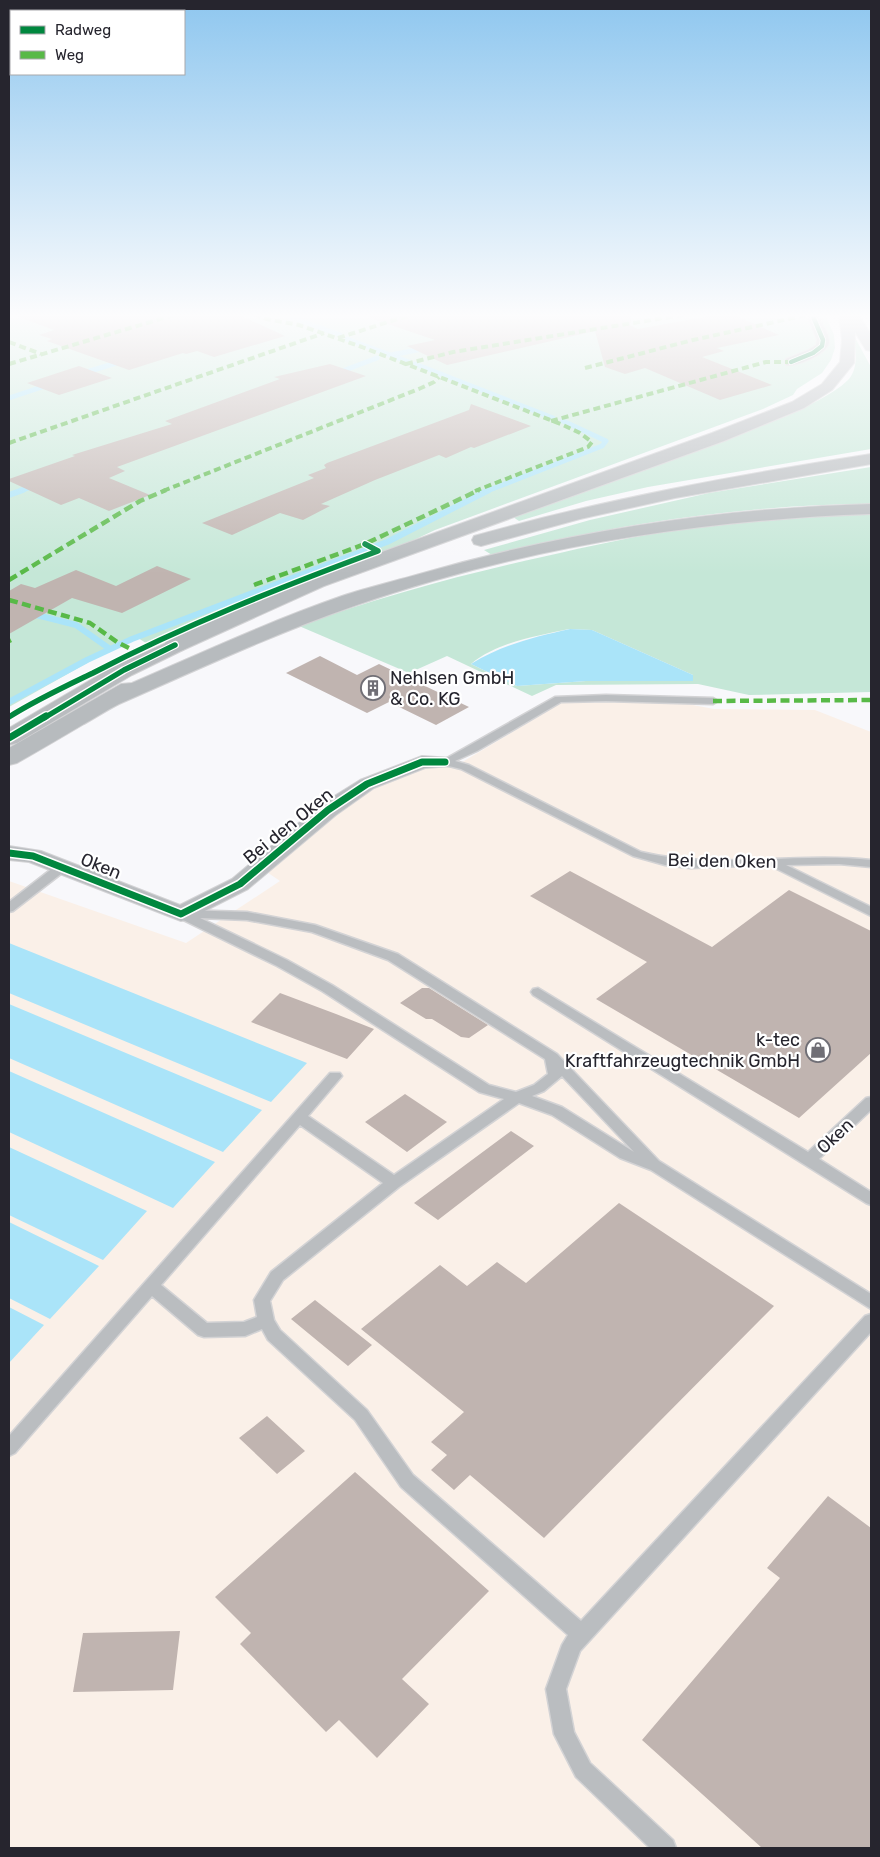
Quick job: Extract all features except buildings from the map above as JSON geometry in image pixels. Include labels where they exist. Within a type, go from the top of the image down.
[{"type":"highway","points":[[175,645],[317,582],[718,437],[805,401]]},
{"type":"highway","points":[[175,645],[299,598],[513,531],[636,500],[709,485],[871,460]]},
{"type":"highway","points":[[113,699],[302,618],[351,600],[467,566],[598,537],[726,519],[808,511],[871,509]]},
{"type":"highway","points":[[9,758],[154,674],[195,653],[370,576]]},
{"type":"street","points":[[9,738],[124,670],[175,645]]},
{"type":"street","name":"Bei den Oken","points":[[182,914],[240,884],[328,810],[366,784],[422,762],[445,762]]},
{"type":"street","name":"Oken","points":[[9,837],[33,856]]},
{"type":"street","name":"Oken","points":[[9,853],[33,856],[182,914]]},
{"type":"lane","name":"Bei den Oken","points":[[445,762],[473,749],[559,699],[713,701]]},
{"type":"lane","name":"Bei den Oken","points":[[445,762],[465,768],[637,854],[665,861],[690,864],[839,860],[871,863]]},
{"type":"lane","points":[[770,862],[871,912]]},
{"type":"lane","points":[[9,908],[62,867]]},
{"type":"lane","points":[[182,914],[247,916],[315,929],[393,957],[552,1057],[656,1166]]},
{"type":"lane","points":[[182,914],[282,963],[327,988],[484,1089],[539,1103],[557,1111],[625,1154],[656,1166],[871,1302]]},
{"type":"lane","points":[[538,992],[808,1160]]},
{"type":"lane","points":[[552,1057],[555,1076],[539,1088],[517,1097],[394,1183],[277,1276],[262,1300],[266,1322],[274,1335],[361,1416],[406,1481],[582,1634]]},
{"type":"lane","points":[[9,1448],[335,1076]]},
{"type":"lane","name":"Oken","points":[[871,1102],[808,1160],[871,1199]]},
{"type":"lane","points":[[299,1117],[394,1183]]},
{"type":"lane","points":[[151,1286],[204,1330],[245,1328],[266,1322]]},
{"type":"lane","points":[[665,1848],[582,1770],[564,1734],[556,1688],[572,1645],[871,1321]]},
{"type":"shaded area","points":[[677,702],[714,709],[815,710],[871,732],[871,1848],[9,1848],[9,881],[186,943],[280,881],[258,866],[410,763],[459,764],[561,703]]},
{"type":"green space","points":[[9,401],[781,401],[763,409],[435,530],[397,548],[214,619],[152,647],[135,636],[9,707]]},
{"type":"green space","points":[[818,401],[871,401],[871,449],[648,487],[586,501],[519,521],[513,517],[787,416]]},
{"type":"green space","points":[[871,467],[871,504],[785,507],[698,516],[566,538],[492,555],[484,550],[590,520],[709,493]]},
{"type":"green space","points":[[856,514],[871,515],[871,692],[749,695],[698,684],[556,685],[532,696],[447,656],[409,673],[299,626],[389,596],[450,579],[614,541],[669,531],[771,520]],"holes":[[[569,629],[592,630],[693,675],[693,681],[586,681],[517,686],[471,664],[493,650],[531,637]]]},
{"type":"water","points":[[570,629],[592,630],[693,675],[693,681],[586,681],[517,686],[471,664],[519,642]]},
{"type":"water","points":[[9,943],[307,1063],[271,1102],[9,993]]},
{"type":"water","points":[[9,1004],[262,1110],[223,1152],[9,1058]]},
{"type":"water","points":[[9,1071],[215,1162],[173,1208],[9,1132]]},
{"type":"water","points":[[9,1147],[147,1211],[103,1260],[9,1215]]},
{"type":"water","points":[[9,1222],[99,1266],[50,1319],[9,1298]]},
{"type":"water","points":[[9,1307],[44,1325],[9,1363]]},
{"type":"waterway","points":[[509,401],[553,418]]},
{"type":"waterway","points":[[487,491],[602,446],[606,441],[563,421]]},
{"type":"waterway","points":[[20,491],[37,485]]},
{"type":"waterway","points":[[9,495],[23,490]]},
{"type":"waterway","points":[[9,702],[87,660],[132,639],[387,542],[487,491]]},
{"type":"waterway","points":[[9,608],[76,625],[110,649]]},
{"type":"marked path","points":[[9,443],[130,401]]},
{"type":"marked path","points":[[9,580],[140,501],[217,468],[389,401]]},
{"type":"marked path","points":[[254,585],[365,544],[473,492],[588,447],[592,442],[587,437],[563,425],[500,401]]},
{"type":"marked path","points":[[551,421],[625,401]]},
{"type":"marked path","points":[[9,600],[90,623],[117,642],[137,652]]},
{"type":"marked path","points":[[713,701],[871,700]]},
{"type":"cycle path","points":[[9,717],[32,703],[185,628],[261,596],[378,551],[365,544]]},
{"type":"cycle path","points":[[9,738],[124,670],[175,645]]},
{"type":"cycle path","points":[[9,853],[33,856],[181,914],[240,884],[328,810],[367,784],[422,762],[445,762]]},
{"type":"place","name":"Nehlsen GmbH & Co. KG","points":[[373,688]]},
{"type":"place","name":"k-tec Kraftfahrzeugtechnik GmbH","points":[[818,1050]]}]
